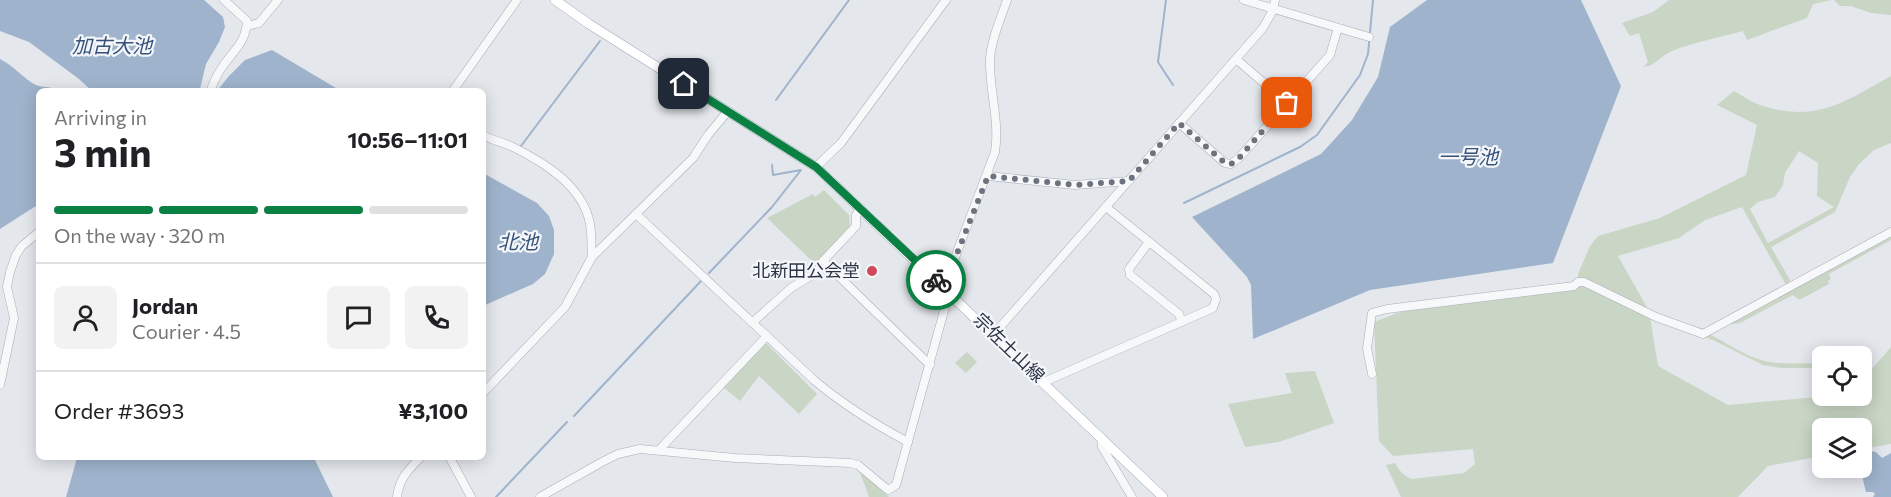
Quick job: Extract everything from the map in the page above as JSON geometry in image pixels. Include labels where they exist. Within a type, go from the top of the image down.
[{"type":"main road","name":"宗佐土山線","points":[[555,0],[589,24],[816,167],[947,289],[1163,497]]},
{"type":"street","points":[[212,88],[223,65],[240,46],[248,21],[224,0]]},
{"type":"street","points":[[247,26],[260,23],[278,0]]},
{"type":"street","points":[[455,88],[517,0]]},
{"type":"street","points":[[816,167],[841,143],[945,0]]},
{"type":"street","points":[[540,497],[618,454],[640,449],[735,458],[850,463],[858,465],[888,490],[896,485],[947,300],[948,276],[988,176],[997,142],[990,55],[1007,0]]},
{"type":"street","points":[[1244,0],[1369,37]]},
{"type":"street","points":[[994,334],[1263,28],[1273,10],[1275,0]]},
{"type":"street","points":[[1179,123],[1225,163],[1231,164],[1239,158],[1330,55],[1337,31]]},
{"type":"street","points":[[1236,58],[1287,103]]},
{"type":"street","points":[[486,390],[565,307],[592,257],[693,158],[728,111]]},
{"type":"street","points":[[486,137],[516,149],[558,174],[567,183],[584,204],[590,224],[592,257]]},
{"type":"street","points":[[988,176],[1076,185],[1129,181]]},
{"type":"street","points":[[1044,382],[1182,322],[1215,305],[1215,296],[1106,207]]},
{"type":"street","points":[[753,321],[791,288],[817,272],[822,261],[856,226],[856,215],[861,208]]},
{"type":"street","points":[[636,214],[815,381],[843,404],[908,442]]},
{"type":"street","points":[[1372,374],[1367,348],[1372,313],[1387,309],[1574,286],[1578,282],[1584,282],[1656,317],[1703,334],[1891,232]]},
{"type":"street","points":[[0,385],[14,318],[7,287],[10,272],[22,246],[36,234]]},
{"type":"street","points":[[1149,242],[1129,269],[1130,274],[1179,314],[1182,322]]},
{"type":"street","points":[[822,261],[930,365]]},
{"type":"street","points":[[659,450],[767,336]]},
{"type":"street","points":[[1101,437],[1102,447],[1132,497]]},
{"type":"street","points":[[397,497],[398,486],[404,475],[418,460]]},
{"type":"street","points":[[451,460],[471,497]]},
{"type":"green space","points":[[1669,0],[1832,0],[1813,4],[1807,18],[1747,40],[1743,31],[1708,40],[1672,51],[1651,65],[1643,67],[1648,62],[1639,33],[1630,36],[1622,23],[1653,12]]},
{"type":"green space","points":[[1834,0],[1891,0],[1891,15],[1871,13],[1851,6],[1840,6]]},
{"type":"green space","points":[[1891,76],[1891,143],[1874,150],[1859,164],[1850,177],[1835,212],[1771,247],[1791,282],[1891,227],[1891,240],[1829,274],[1831,279],[1828,281],[1829,284],[1801,299],[1793,295],[1740,323],[1726,325],[1709,334],[1762,360],[1812,363],[1812,368],[1781,368],[1763,365],[1713,340],[1650,317],[1658,366],[1728,405],[1812,397],[1812,406],[1872,406],[1872,369],[1891,347],[1891,444],[1872,447],[1872,418],[1812,418],[1812,458],[1768,466],[1738,497],[1401,497],[1386,465],[1395,463],[1402,473],[1412,479],[1464,473],[1475,464],[1473,449],[1393,456],[1379,441],[1374,322],[1400,312],[1578,289],[1578,274],[1590,246],[1598,236],[1660,218],[1746,175],[1757,125],[1717,105],[1734,91],[1763,106],[1782,111],[1815,111],[1845,101]],"holes":[[[1799,151],[1818,163],[1817,196],[1834,207],[1768,243],[1750,209],[1758,202],[1775,197],[1783,185],[1785,173]],[[1742,207],[1786,285],[1706,329],[1677,323],[1649,311],[1618,256],[1679,238],[1705,220]]]},
{"type":"green space","points":[[824,190],[849,215],[850,228],[817,262],[812,261],[767,218],[813,194],[815,197]]},
{"type":"green space","points":[[763,344],[767,344],[817,394],[799,414],[759,376],[740,401],[723,387]]},
{"type":"green space","points":[[967,352],[977,362],[966,373],[955,363]]},
{"type":"green space","points":[[1315,371],[1334,423],[1279,442],[1245,447],[1228,404],[1292,393],[1285,373]]},
{"type":"green space","points":[[859,470],[889,497],[869,497]]},
{"type":"water","name":"加古大池","points":[[0,0],[204,0],[223,17],[225,27],[206,64],[200,88],[89,88],[29,42],[0,31]]},
{"type":"water","name":"一号池","points":[[1427,0],[1581,0],[1621,86],[1553,263],[1370,290],[1253,339],[1251,285],[1247,277],[1192,217],[1321,154],[1352,120],[1378,77],[1390,27]]},
{"type":"water","points":[[272,50],[336,88],[219,88],[245,60]]},
{"type":"water","points":[[0,59],[32,83],[54,88],[36,88],[36,206],[0,229]]},
{"type":"water","name":"北池","points":[[486,175],[537,203],[549,216],[554,230],[554,254],[545,274],[533,284],[486,305]]},
{"type":"water","points":[[1872,451],[1882,458],[1891,453],[1891,497],[1873,497],[1875,494],[1873,492],[1866,492],[1862,478],[1872,478]]},
{"type":"water","points":[[76,460],[315,460],[333,497],[66,497]]},
{"type":"waterway","points":[[776,100],[849,0]]},
{"type":"waterway","points":[[1166,0],[1158,62],[1173,85]]},
{"type":"waterway","points":[[1184,203],[1300,147],[1317,135],[1360,75],[1368,54],[1373,0]]},
{"type":"waterway","points":[[521,146],[600,41]]},
{"type":"waterway","points":[[709,273],[772,207],[801,170],[773,175],[772,165]]},
{"type":"waterway","points":[[574,416],[701,281]]},
{"type":"waterway","points":[[496,497],[567,422]]},
{"type":"way so far","points":[[936,280],[947,289],[948,276],[988,176],[1076,185],[1129,181],[1179,123],[1225,163],[1231,164],[1239,158],[1287,103]]},
{"type":"place","name":"北新田公会堂","points":[[872,271]]},
{"type":"route","points":[[684,84],[816,167],[936,280]]}]
